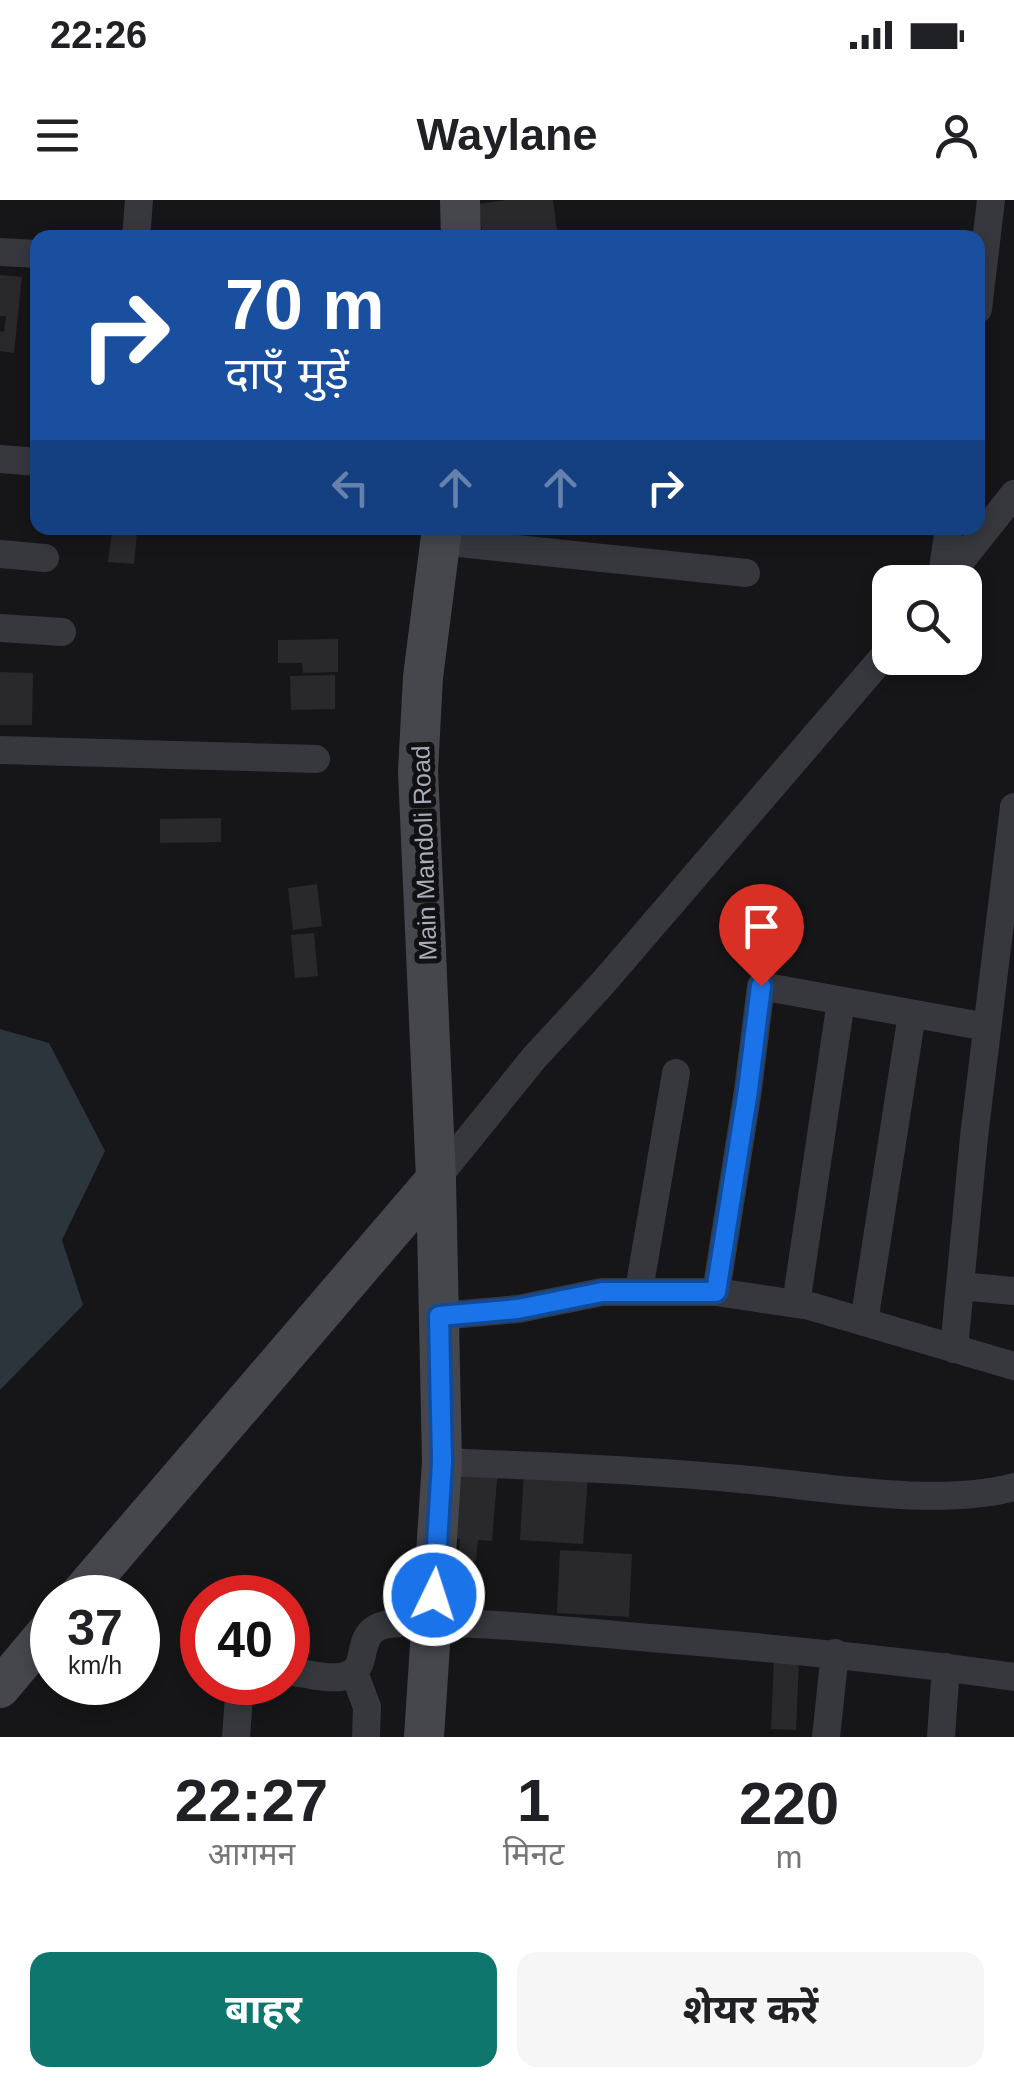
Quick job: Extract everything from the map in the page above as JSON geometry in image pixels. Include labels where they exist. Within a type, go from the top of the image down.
[{"type":"street","points":[[137,230],[139,200]]},
{"type":"street","points":[[460,200],[461,230]]},
{"type":"street","points":[[985,250],[991,200]]},
{"type":"street","points":[[0,252],[30,254]]},
{"type":"street","points":[[0,459],[30,461]]},
{"type":"street","points":[[985,529],[1014,494]]},
{"type":"street","name":"Main Mandoli Road","points":[[424,1737],[442,1462],[436,1179],[418,771],[423,677],[441,535]]},
{"type":"street","points":[[449,535],[746,573]]},
{"type":"street","points":[[944,565],[948,535]]},
{"type":"street","points":[[956,565],[980,535]]},
{"type":"street","points":[[0,554],[45,558]]},
{"type":"street","points":[[0,628],[62,632]]},
{"type":"street","points":[[97,1575],[436,1179],[534,1058],[604,984],[872,669]]},
{"type":"street","points":[[0,750],[316,759]]},
{"type":"street","points":[[954,1348],[987,1028],[1005,955],[1014,806]]},
{"type":"street","points":[[716,1292],[761,986],[987,1028]]},
{"type":"street","points":[[796,1304],[841,1000]]},
{"type":"street","points":[[864,1322],[912,1014]]},
{"type":"street","points":[[640,1290],[676,1073]]},
{"type":"street","points":[[960,1286],[1014,1290]]},
{"type":"street","points":[[439,1316],[518,1309],[602,1292],[716,1292],[796,1304],[1014,1366]]},
{"type":"street","points":[[442,1462],[649,1471],[912,1494],[1014,1487]]},
{"type":"street","points":[[310,1674],[340,1677],[354,1672],[362,1664],[366,1639],[373,1630],[432,1623],[835,1653],[1014,1677]]},
{"type":"street","points":[[0,1688],[30,1652]]},
{"type":"street","points":[[826,1737],[835,1653]]},
{"type":"street","points":[[942,1737],[946,1667]]},
{"type":"street","points":[[354,1672],[367,1707],[366,1737]]},
{"type":"street","points":[[236,1737],[238,1705]]},
{"type":"shaded area","points":[[0,1029],[49,1043],[105,1151],[62,1240],[83,1305],[0,1390]]},
{"type":"building","points":[[553,200],[557,230],[482,230],[479,204]]},
{"type":"building","points":[[0,275],[22,277],[14,353],[0,351],[0,331],[4,332],[6,316],[0,316]]},
{"type":"building","points":[[111,535],[137,535],[134,564],[108,562]]},
{"type":"building","points":[[338,639],[338,672],[303,673],[302,663],[278,663],[278,640]]},
{"type":"building","points":[[0,672],[33,673],[32,725],[0,725]]},
{"type":"building","points":[[335,675],[335,709],[291,710],[290,676]]},
{"type":"building","points":[[221,818],[221,842],[160,843],[160,819]]},
{"type":"building","points":[[317,884],[322,926],[293,930],[288,888]]},
{"type":"building","points":[[314,933],[318,976],[295,978],[291,935]]},
{"type":"building","points":[[455,1465],[498,1468],[492,1541],[478,1540],[476,1561],[458,1560],[460,1539],[449,1538]]},
{"type":"building","points":[[524,1472],[588,1476],[583,1544],[520,1540]]},
{"type":"building","points":[[560,1550],[632,1554],[629,1617],[557,1613]]},
{"type":"building","points":[[774,1658],[799,1658],[796,1730],[771,1729]]},
{"type":"route","points":[[434,1595],[442,1462],[439,1316],[518,1309],[602,1292],[716,1292],[761,986]]}]
